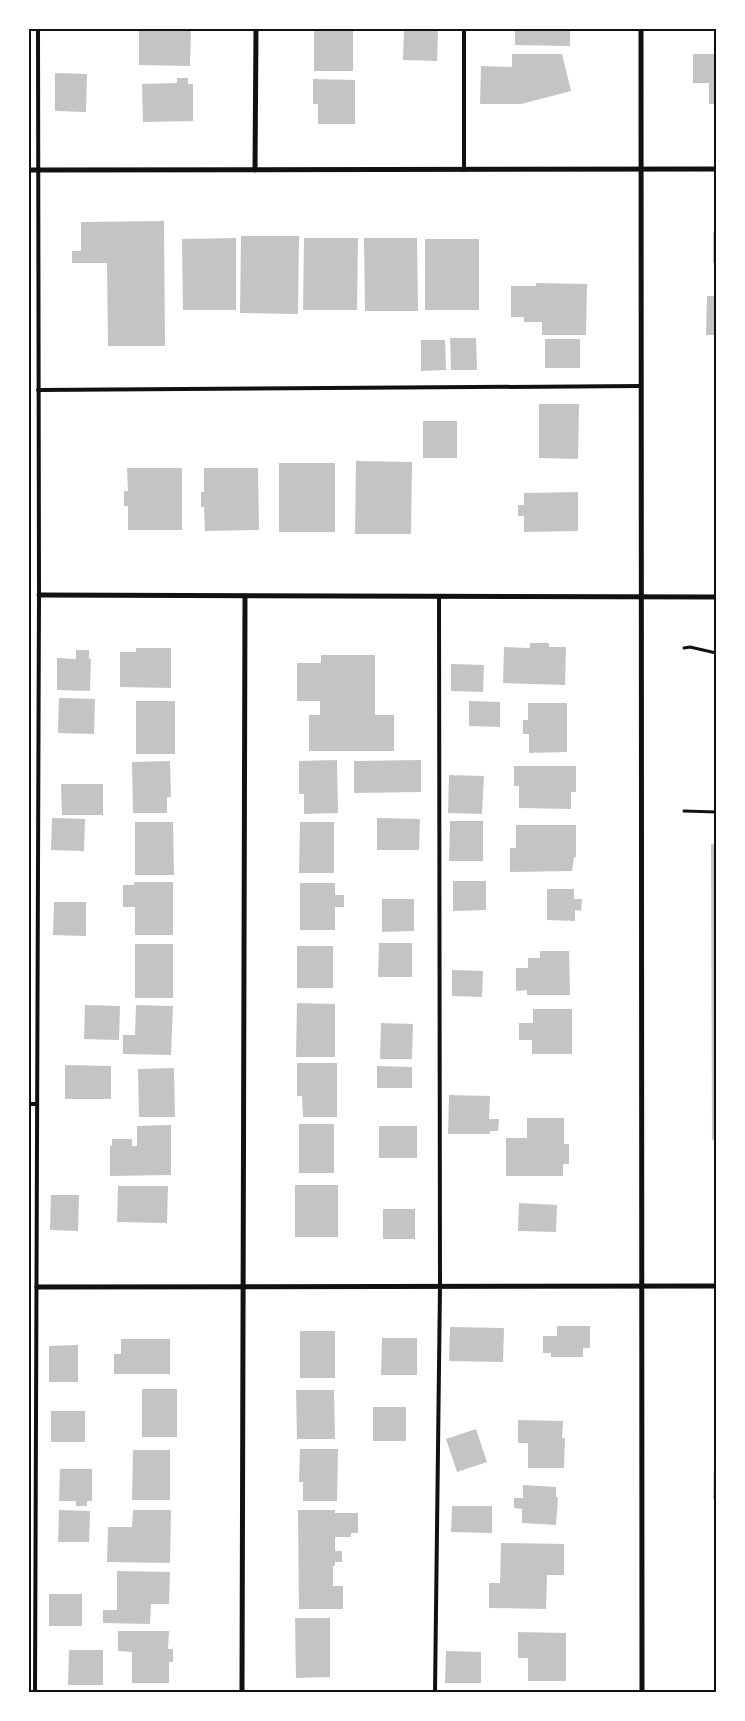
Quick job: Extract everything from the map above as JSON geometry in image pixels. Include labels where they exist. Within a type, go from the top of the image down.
[{"type":"street","points":[[255,170],[256,29]]},
{"type":"street","points":[[641,29],[642,1692]]},
{"type":"street","points":[[29,170],[716,169]]},
{"type":"street","points":[[38,595],[716,597]]},
{"type":"street","points":[[242,1692],[245,596]]},
{"type":"street","points":[[37,1287],[716,1286]]},
{"type":"lane","points":[[35,1692],[38,29]]},
{"type":"lane","points":[[464,29],[464,170]]},
{"type":"lane","points":[[38,390],[641,386]]},
{"type":"lane","points":[[435,1692],[440,1286],[439,597]]},
{"type":"lane","points":[[29,1104],[37,1104]]},
{"type":"path","points":[[684,648],[690,647],[716,653]]},
{"type":"path","points":[[684,812],[716,812]]},
{"type":"building","points":[[191,29],[190,66],[139,65],[139,30]]},
{"type":"building","points":[[404,29],[438,29],[437,61],[403,60]]},
{"type":"building","points":[[515,29],[570,29],[570,46],[515,45]]},
{"type":"building","points":[[314,31],[353,31],[353,71],[314,71]]},
{"type":"building","points":[[715,48],[716,104],[709,104],[709,83],[693,83],[693,54],[714,54]]},
{"type":"building","points":[[512,54],[562,54],[571,91],[521,104],[480,104],[481,66],[512,67]]},
{"type":"building","points":[[55,73],[87,74],[86,112],[55,111]]},
{"type":"building","points":[[177,78],[188,78],[188,84],[193,84],[193,121],[143,122],[142,84],[177,83]]},
{"type":"building","points":[[313,79],[355,80],[355,124],[318,124],[318,104],[313,104]]},
{"type":"building","points":[[164,221],[165,346],[108,346],[107,263],[72,263],[72,251],[81,251],[81,222]]},
{"type":"building","points":[[713,232],[716,232],[716,263],[713,263]]},
{"type":"building","points":[[241,236],[299,236],[298,314],[240,313]]},
{"type":"building","points":[[236,238],[236,310],[183,310],[182,239]]},
{"type":"building","points":[[304,238],[358,238],[357,310],[303,310]]},
{"type":"building","points":[[364,238],[417,238],[418,311],[365,311]]},
{"type":"building","points":[[425,239],[479,239],[479,310],[425,310]]},
{"type":"building","points":[[536,283],[587,284],[586,335],[542,335],[542,322],[524,322],[524,317],[511,317],[511,286],[536,286]]},
{"type":"building","points":[[707,296],[716,296],[716,335],[706,335]]},
{"type":"building","points":[[450,338],[476,338],[477,370],[451,370]]},
{"type":"building","points":[[545,339],[580,339],[580,368],[545,368]]},
{"type":"building","points":[[421,340],[445,340],[446,370],[421,371]]},
{"type":"building","points":[[539,404],[579,404],[578,459],[539,458]]},
{"type":"building","points":[[423,421],[457,421],[457,458],[423,458]]},
{"type":"building","points":[[356,461],[412,462],[411,534],[355,534]]},
{"type":"building","points":[[279,463],[335,463],[335,532],[279,532]]},
{"type":"building","points":[[127,468],[182,468],[182,530],[128,530],[128,506],[124,506],[124,491],[128,491]]},
{"type":"building","points":[[204,468],[258,468],[259,530],[205,531],[204,507],[201,507],[201,492],[204,492]]},
{"type":"building","points":[[578,492],[578,531],[524,532],[524,516],[518,516],[518,505],[524,505],[524,493]]},
{"type":"building","points":[[530,643],[549,643],[549,647],[566,647],[565,685],[503,683],[504,647],[530,648]]},
{"type":"building","points":[[136,648],[171,648],[171,688],[120,687],[120,652],[136,652]]},
{"type":"building","points":[[76,650],[89,650],[89,659],[91,659],[90,691],[57,690],[57,658],[76,659]]},
{"type":"building","points":[[321,655],[375,655],[375,715],[394,715],[394,751],[309,751],[309,715],[320,715],[320,701],[297,701],[297,663],[321,663]]},
{"type":"building","points":[[451,664],[484,665],[483,692],[451,691]]},
{"type":"building","points":[[59,698],[95,699],[94,734],[58,733]]},
{"type":"building","points":[[136,701],[175,701],[175,754],[136,754]]},
{"type":"building","points":[[469,701],[500,702],[500,727],[469,726]]},
{"type":"building","points":[[528,703],[567,703],[567,752],[529,753],[529,734],[523,734],[523,720],[528,720]]},
{"type":"building","points":[[337,760],[338,813],[304,814],[304,794],[299,794],[299,761]]},
{"type":"building","points":[[421,760],[421,792],[354,793],[354,761]]},
{"type":"building","points":[[170,761],[171,797],[167,797],[167,813],[133,813],[132,762]]},
{"type":"building","points":[[514,766],[576,766],[576,792],[571,792],[571,809],[519,808],[519,786],[514,786]]},
{"type":"building","points":[[449,775],[484,776],[482,814],[448,813]]},
{"type":"building","points":[[61,784],[103,784],[103,815],[62,815]]},
{"type":"building","points":[[52,818],[85,819],[84,851],[51,850]]},
{"type":"building","points":[[377,818],[420,819],[419,850],[377,850]]},
{"type":"building","points":[[450,821],[483,821],[483,861],[449,861]]},
{"type":"building","points":[[135,822],[173,822],[174,875],[135,875]]},
{"type":"building","points":[[300,822],[334,822],[334,873],[299,873]]},
{"type":"building","points":[[516,825],[576,825],[576,857],[574,857],[572,871],[510,872],[510,848],[516,848]]},
{"type":"building","points":[[711,844],[716,844],[716,1140],[712,1140]]},
{"type":"building","points":[[453,881],[486,881],[486,910],[453,911]]},
{"type":"building","points":[[134,882],[173,882],[173,935],[135,935],[135,907],[123,907],[123,885],[134,885]]},
{"type":"building","points":[[300,883],[335,883],[335,895],[344,895],[344,907],[335,907],[335,930],[300,930]]},
{"type":"building","points":[[547,889],[574,889],[574,899],[582,899],[581,911],[575,910],[575,921],[547,920]]},
{"type":"building","points":[[382,899],[414,899],[414,931],[382,932]]},
{"type":"building","points":[[54,902],[86,902],[86,936],[53,935]]},
{"type":"building","points":[[379,943],[412,943],[412,977],[378,977]]},
{"type":"building","points":[[135,944],[173,944],[173,998],[135,998]]},
{"type":"building","points":[[297,946],[333,946],[333,988],[297,988]]},
{"type":"building","points":[[540,951],[569,951],[570,995],[527,995],[527,990],[516,991],[516,968],[528,968],[528,958],[540,958]]},
{"type":"building","points":[[452,970],[483,971],[482,997],[452,996]]},
{"type":"building","points":[[297,1003],[335,1004],[335,1057],[296,1057]]},
{"type":"building","points":[[85,1005],[120,1006],[119,1040],[84,1039]]},
{"type":"building","points":[[136,1005],[173,1006],[171,1055],[123,1054],[123,1035],[135,1035]]},
{"type":"building","points":[[533,1009],[572,1009],[572,1054],[532,1054],[532,1040],[519,1040],[519,1023],[533,1023]]},
{"type":"building","points":[[381,1023],[413,1024],[412,1059],[380,1059]]},
{"type":"building","points":[[297,1063],[337,1063],[337,1117],[303,1117],[302,1096],[297,1096]]},
{"type":"building","points":[[65,1065],[111,1066],[111,1099],[65,1099]]},
{"type":"building","points":[[377,1066],[412,1067],[412,1088],[377,1088]]},
{"type":"building","points":[[174,1068],[175,1117],[139,1117],[138,1069]]},
{"type":"building","points":[[449,1095],[490,1096],[489,1119],[499,1119],[498,1131],[490,1131],[490,1134],[448,1134]]},
{"type":"building","points":[[527,1118],[564,1118],[564,1144],[569,1144],[569,1164],[563,1164],[563,1176],[506,1176],[506,1138],[527,1138]]},
{"type":"building","points":[[299,1124],[334,1124],[334,1173],[299,1173]]},
{"type":"building","points":[[171,1125],[171,1175],[110,1176],[110,1146],[112,1146],[112,1139],[132,1139],[132,1146],[137,1146],[137,1126]]},
{"type":"building","points":[[379,1126],[417,1126],[417,1158],[379,1158]]},
{"type":"building","points":[[295,1185],[338,1185],[338,1237],[295,1237]]},
{"type":"building","points":[[118,1186],[168,1186],[167,1223],[117,1222]]},
{"type":"building","points":[[51,1195],[79,1195],[78,1231],[50,1230]]},
{"type":"building","points":[[519,1203],[557,1205],[556,1232],[518,1231]]},
{"type":"building","points":[[383,1209],[415,1209],[415,1239],[383,1239]]},
{"type":"building","points":[[557,1326],[590,1326],[590,1348],[583,1348],[583,1357],[551,1357],[551,1353],[543,1353],[543,1336],[557,1336]]},
{"type":"building","points":[[450,1327],[504,1328],[503,1362],[449,1361]]},
{"type":"building","points":[[300,1331],[335,1331],[335,1378],[300,1378]]},
{"type":"building","points":[[382,1338],[417,1338],[417,1375],[381,1375]]},
{"type":"building","points":[[121,1339],[170,1339],[170,1374],[114,1374],[114,1354],[121,1354]]},
{"type":"building","points":[[78,1345],[78,1382],[49,1382],[49,1346]]},
{"type":"building","points":[[142,1389],[177,1389],[177,1437],[142,1437]]},
{"type":"building","points":[[296,1390],[334,1390],[335,1439],[297,1439]]},
{"type":"building","points":[[373,1407],[406,1407],[406,1441],[373,1441]]},
{"type":"building","points":[[51,1411],[85,1411],[85,1442],[51,1442]]},
{"type":"building","points":[[518,1420],[563,1421],[562,1438],[565,1438],[564,1468],[528,1468],[528,1443],[518,1443]]},
{"type":"building","points":[[476,1429],[487,1462],[457,1472],[446,1439]]},
{"type":"building","points":[[300,1449],[338,1449],[337,1501],[303,1501],[303,1482],[299,1482]]},
{"type":"building","points":[[133,1450],[170,1450],[170,1500],[132,1500]]},
{"type":"building","points":[[714,1461],[716,1461],[716,1499],[713,1499]]},
{"type":"building","points":[[60,1469],[92,1469],[92,1501],[87,1501],[87,1506],[76,1506],[76,1501],[59,1501]]},
{"type":"building","points":[[523,1485],[556,1487],[556,1497],[558,1497],[556,1525],[522,1523],[522,1509],[514,1508],[514,1498],[523,1498]]},
{"type":"building","points":[[452,1506],[492,1506],[492,1533],[451,1532]]},
{"type":"building","points":[[59,1510],[90,1511],[89,1542],[58,1542]]},
{"type":"building","points":[[133,1510],[171,1510],[170,1563],[107,1562],[108,1527],[132,1527]]},
{"type":"building","points":[[298,1510],[335,1510],[335,1513],[358,1513],[358,1533],[351,1533],[351,1537],[335,1537],[335,1551],[342,1551],[342,1562],[335,1562],[335,1566],[333,1566],[333,1586],[343,1586],[343,1609],[299,1609]]},
{"type":"building","points":[[501,1543],[564,1544],[564,1575],[547,1575],[546,1609],[489,1608],[489,1583],[500,1583]]},
{"type":"building","points":[[117,1571],[170,1572],[169,1604],[151,1604],[150,1624],[103,1623],[103,1610],[117,1610]]},
{"type":"building","points":[[49,1594],[82,1594],[82,1626],[49,1626]]},
{"type":"building","points":[[295,1618],[330,1618],[330,1677],[296,1678]]},
{"type":"building","points":[[118,1631],[169,1631],[168,1649],[173,1649],[173,1662],[169,1662],[169,1683],[132,1683],[132,1652],[118,1651]]},
{"type":"building","points":[[518,1632],[566,1633],[566,1681],[528,1681],[528,1658],[518,1658]]},
{"type":"building","points":[[69,1650],[103,1650],[103,1685],[68,1685]]},
{"type":"building","points":[[446,1651],[481,1652],[481,1683],[445,1683]]}]
